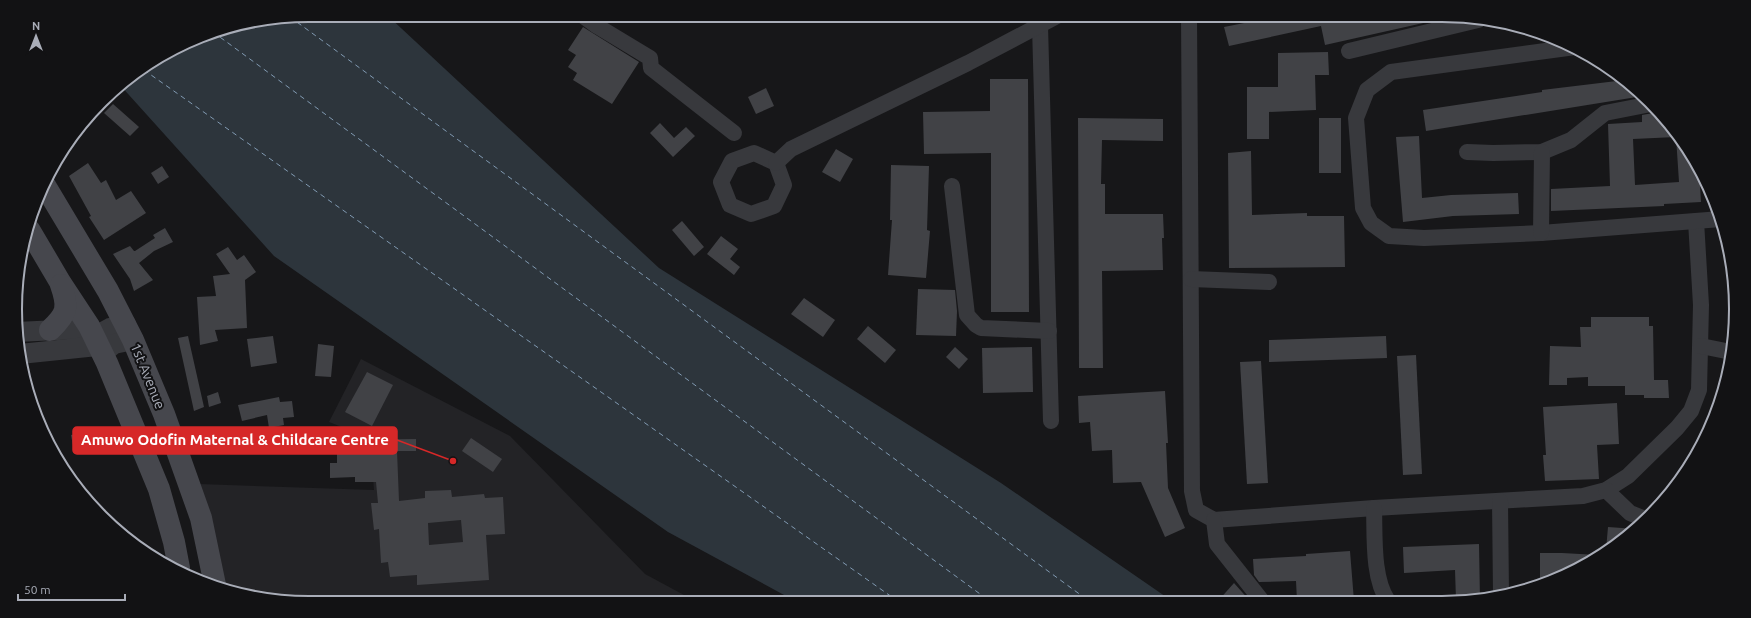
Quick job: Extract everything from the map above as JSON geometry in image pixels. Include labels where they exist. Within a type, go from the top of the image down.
[{"type":"main road","name":"1st Avenue","points":[[48,190],[130,332],[164,414],[201,518],[214,580]]},
{"type":"main road","points":[[32,235],[99,345],[151,467],[174,542],[178,564]]},
{"type":"main road","points":[[50,330],[61,320],[67,301],[60,282]]},
{"type":"street","points":[[592,22],[650,58],[651,68],[734,133]]},
{"type":"street","points":[[776,163],[791,149],[968,63],[1047,22]]},
{"type":"street","points":[[1189,22],[1192,491],[1196,510],[1214,520],[1374,508],[1583,496],[1606,490],[1628,476],[1677,428],[1691,411],[1699,390],[1701,305],[1696,221]]},
{"type":"street","points":[[1349,51],[1465,23]]},
{"type":"street","points":[[1040,26],[1051,421]]},
{"type":"street","points":[[1562,49],[1391,72],[1368,90],[1356,118],[1363,208],[1371,224],[1388,236],[1424,238],[1541,233],[1715,220]]},
{"type":"street","points":[[1467,152],[1493,154],[1542,152],[1571,140],[1605,113],[1644,105]]},
{"type":"street","points":[[1541,233],[1542,152]]},
{"type":"street","points":[[952,186],[966,314],[976,325],[981,328],[1049,331]]},
{"type":"street","points":[[1191,279],[1269,282]]},
{"type":"street","points":[[26,353],[98,346],[110,328],[130,332]]},
{"type":"street","points":[[23,332],[80,329],[99,345]]},
{"type":"street","points":[[1701,346],[1726,351]]},
{"type":"street","points":[[1606,490],[1630,513],[1640,517]]},
{"type":"street","points":[[1500,501],[1501,589]]},
{"type":"street","points":[[1374,508],[1376,568],[1385,596]]},
{"type":"street","points":[[1214,520],[1217,544],[1258,596]]},
{"type":"shaded area","points":[[309,22],[395,22],[659,268],[1001,483],[1165,596],[786,596],[668,532],[274,256],[124,90],[165,60],[199,44],[235,32],[272,24]]},
{"type":"shaded area","points":[[361,359],[510,436],[645,574],[686,596],[309,596],[272,594],[223,583],[199,484],[374,490],[370,438],[329,422]]},
{"type":"building","points":[[1249,22],[1428,22],[1325,45],[1321,26],[1229,46],[1224,27]]},
{"type":"building","points":[[583,27],[639,62],[612,104],[573,80],[577,73],[568,67],[576,55],[568,50]]},
{"type":"building","points":[[1328,52],[1329,75],[1315,75],[1316,110],[1269,112],[1269,139],[1247,139],[1247,87],[1278,87],[1278,53]]},
{"type":"building","points":[[990,79],[1028,79],[1029,312],[991,312],[991,153],[924,154],[923,112],[990,111]]},
{"type":"building","points":[[1617,81],[1636,97],[1426,131],[1423,110],[1542,92],[1542,90]]},
{"type":"building","points":[[766,88],[774,106],[756,114],[748,97]]},
{"type":"building","points":[[113,104],[139,127],[130,136],[104,113]]},
{"type":"building","points":[[1652,113],[1672,137],[1633,139],[1635,185],[1679,182],[1676,143],[1691,166],[1700,184],[1701,202],[1664,204],[1664,206],[1551,211],[1551,189],[1610,186],[1608,124],[1642,122],[1642,115]]},
{"type":"building","points":[[1078,118],[1163,119],[1163,141],[1102,140],[1101,184],[1105,184],[1105,214],[1163,214],[1164,238],[1162,238],[1163,270],[1102,271],[1103,368],[1079,368]]},
{"type":"building","points":[[1319,118],[1341,118],[1341,173],[1319,173]]},
{"type":"building","points":[[660,123],[674,138],[686,127],[695,136],[673,157],[650,133]]},
{"type":"building","points":[[1419,136],[1422,198],[1451,195],[1518,193],[1519,214],[1453,216],[1403,222],[1396,137]]},
{"type":"building","points":[[836,149],[853,159],[840,182],[822,172]]},
{"type":"building","points":[[1251,151],[1252,215],[1307,213],[1307,216],[1344,216],[1345,267],[1229,268],[1228,153]]},
{"type":"building","points":[[88,163],[101,183],[106,180],[116,200],[131,191],[146,213],[104,240],[89,217],[91,216],[69,176]]},
{"type":"building","points":[[891,165],[929,166],[927,230],[930,231],[926,278],[888,275],[892,220],[890,220]]},
{"type":"building","points":[[162,166],[169,177],[158,184],[151,173]]},
{"type":"building","points":[[682,221],[704,247],[694,256],[672,230]]},
{"type":"building","points":[[165,228],[173,242],[154,251],[139,263],[153,280],[134,291],[130,279],[113,254],[130,246],[135,251],[155,238],[153,235]]},
{"type":"building","points":[[721,236],[738,249],[730,259],[740,267],[734,275],[707,254]]},
{"type":"building","points":[[228,247],[237,260],[244,255],[256,272],[245,280],[247,328],[215,330],[218,341],[200,345],[197,297],[216,296],[213,276],[230,274],[216,254]]},
{"type":"building","points":[[918,289],[955,290],[957,311],[956,336],[916,335]]},
{"type":"building","points":[[804,298],[835,320],[823,337],[791,314]]},
{"type":"building","points":[[1591,317],[1649,317],[1649,326],[1653,326],[1654,380],[1668,380],[1669,398],[1644,398],[1644,395],[1625,395],[1625,386],[1588,386],[1588,377],[1567,378],[1567,385],[1549,385],[1550,346],[1581,347],[1580,327],[1591,327]]},
{"type":"building","points":[[868,326],[896,350],[885,363],[857,339]]},
{"type":"building","points":[[188,336],[204,407],[194,411],[178,338]]},
{"type":"building","points":[[273,336],[277,363],[251,367],[247,339]]},
{"type":"building","points":[[1386,336],[1387,358],[1269,362],[1269,340]]},
{"type":"building","points":[[318,344],[334,346],[331,377],[315,376]]},
{"type":"building","points":[[955,347],[968,359],[959,369],[946,357]]},
{"type":"building","points":[[1032,347],[1033,392],[983,393],[982,348]]},
{"type":"building","points":[[1416,355],[1422,474],[1403,475],[1397,356]]},
{"type":"building","points":[[1261,361],[1268,483],[1247,484],[1240,362]]},
{"type":"building","points":[[367,372],[393,385],[372,426],[345,412]]},
{"type":"building","points":[[1165,391],[1168,443],[1166,443],[1168,488],[1185,528],[1165,537],[1141,482],[1113,483],[1112,450],[1092,451],[1090,422],[1079,423],[1078,396]]},
{"type":"building","points":[[218,392],[221,403],[209,407],[207,396]]},
{"type":"building","points":[[279,397],[280,402],[292,401],[294,417],[283,418],[284,425],[269,428],[267,415],[242,421],[238,405]]},
{"type":"building","points":[[1617,403],[1619,444],[1597,445],[1599,479],[1545,481],[1543,455],[1546,455],[1543,407]]},
{"type":"building","points":[[95,431],[98,447],[74,451],[71,435]]},
{"type":"building","points":[[471,438],[502,459],[493,472],[462,451]]},
{"type":"building","points":[[416,439],[416,451],[397,451],[399,501],[425,498],[425,491],[451,490],[452,497],[484,494],[485,498],[503,497],[505,534],[486,535],[489,580],[417,585],[417,575],[390,577],[388,562],[381,563],[379,529],[374,530],[371,503],[378,503],[376,482],[355,482],[355,477],[330,478],[330,463],[337,463],[337,440]],"holes":[[[461,520],[463,542],[429,545],[428,523]]]},
{"type":"building","points":[[1608,527],[1627,528],[1617,537],[1607,544]]},
{"type":"building","points":[[1479,544],[1480,594],[1456,595],[1455,570],[1404,573],[1403,547]]},
{"type":"building","points":[[1350,551],[1354,596],[1297,596],[1296,581],[1259,582],[1254,575],[1253,559],[1306,556],[1306,554]]},
{"type":"building","points":[[1540,553],[1591,555],[1586,558],[1540,579]]},
{"type":"building","points":[[1234,583],[1246,596],[1222,596]]},
{"type":"ferry route","points":[[298,23],[1082,596]]},
{"type":"ferry route","points":[[219,36],[983,596]]},
{"type":"ferry route","points":[[147,72],[890,596]]},
{"type":"place","name":"Amuwo Odofin Maternal & Childcare Centre","points":[[453,461]]}]
